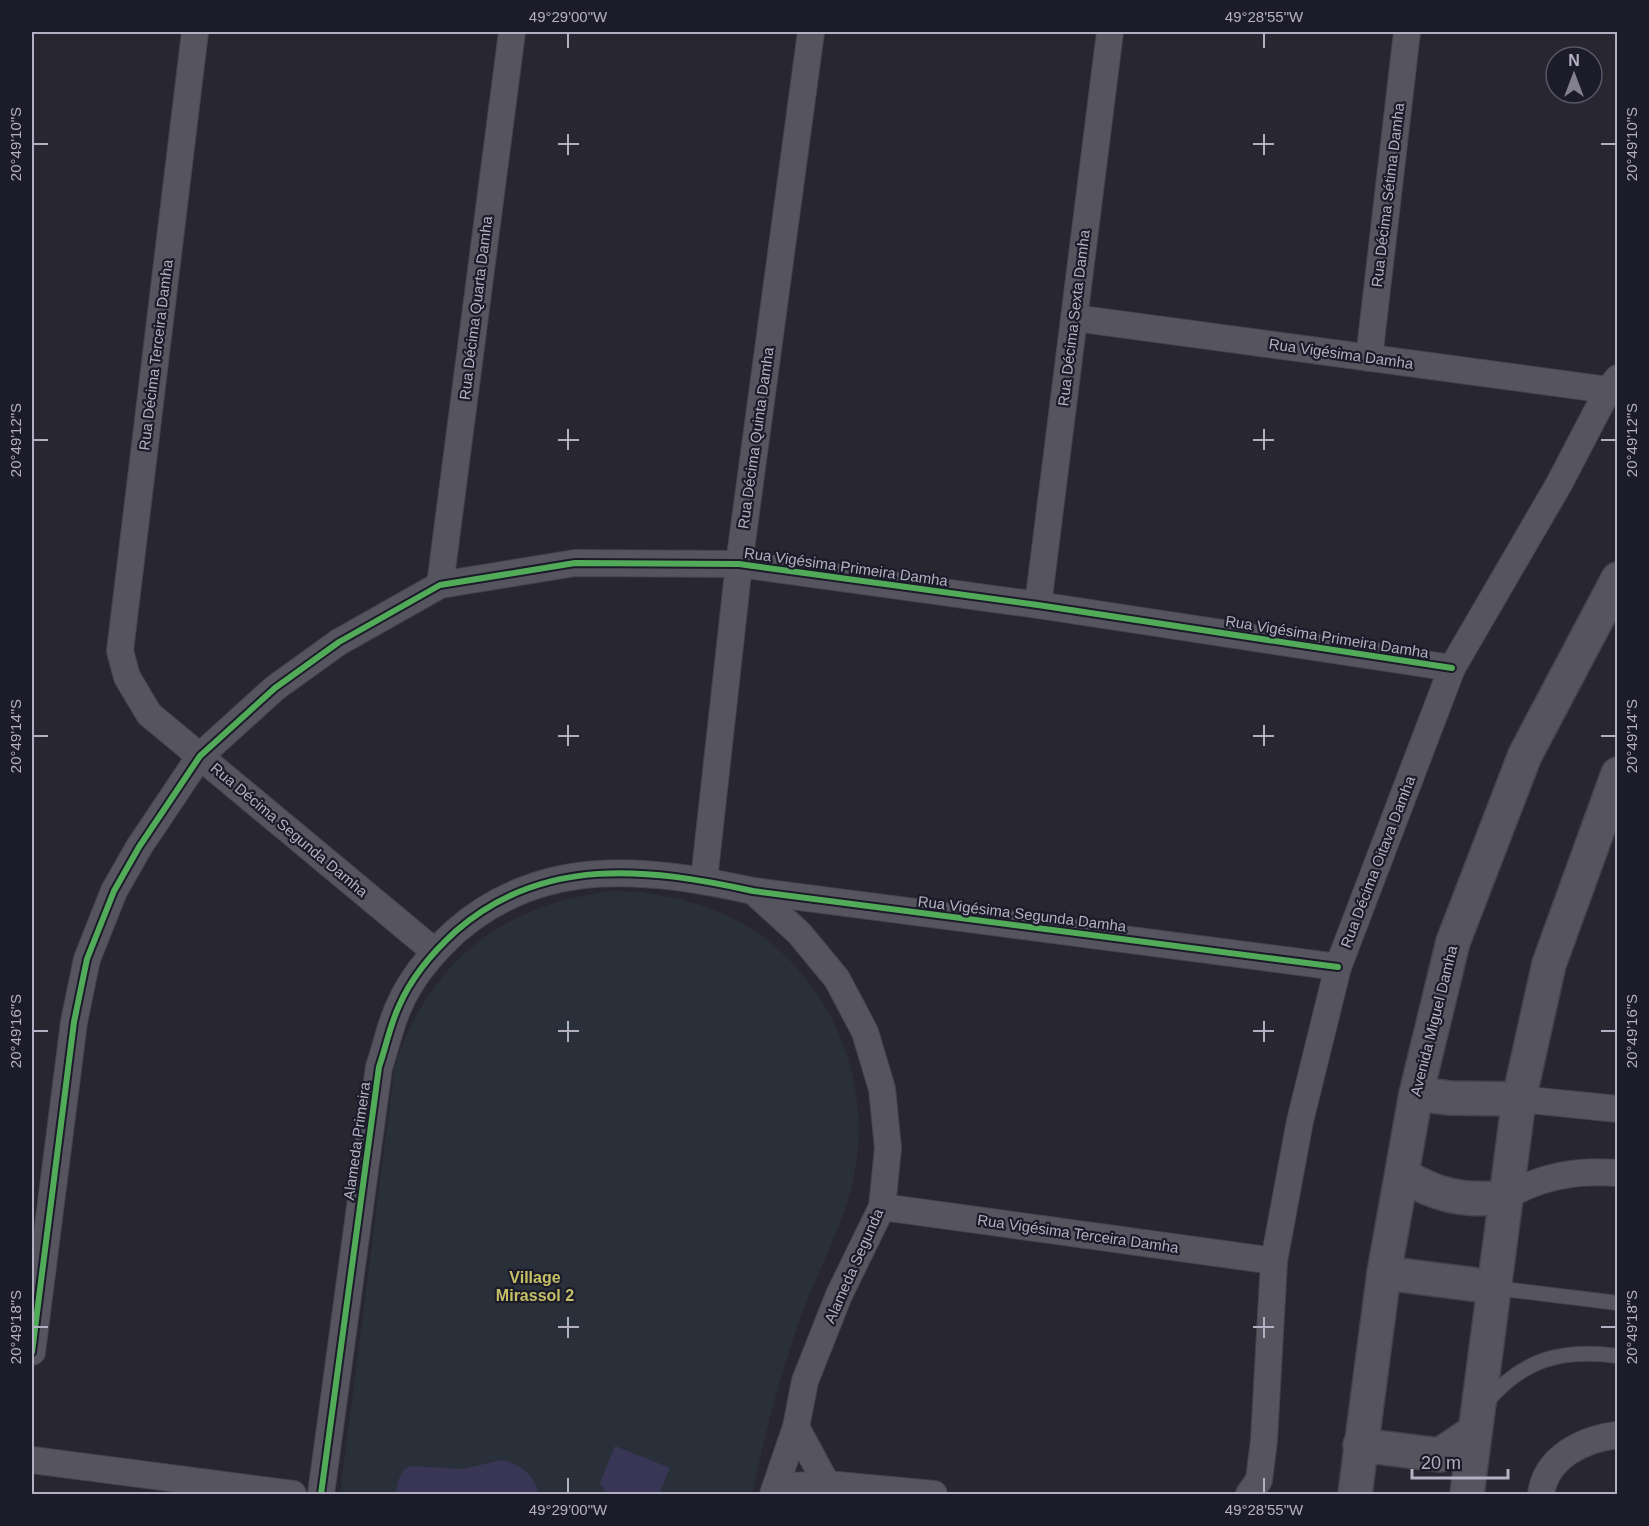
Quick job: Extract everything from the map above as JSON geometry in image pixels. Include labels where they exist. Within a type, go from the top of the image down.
[{"type":"street","name":"Rua Décima Terceira Damha","points":[[127,677],[120,651],[195,32]]},
{"type":"street","name":"Rua Décima Quarta Damha","points":[[440,585],[512,32]]},
{"type":"street","name":"Rua Décima Quinta Damha","points":[[704,880],[739,564],[811,32]]},
{"type":"street","name":"Rua Décima Sexta Damha","points":[[1038,605],[1110,32]]},
{"type":"street","name":"Rua Décima Sétima Damha","points":[[1369,358],[1407,32]]},
{"type":"street","name":"Rua Vigésima Damha","points":[[1074,318],[1369,358],[1613,384]]},
{"type":"street","name":"Rua Décima Oitava Damha","points":[[1249,1494],[1259,1480],[1264,1440],[1274,1261],[1300,1121],[1338,967],[1452,668],[1559,484],[1613,384]]},
{"type":"street","name":"Rua Vigésima Primeira Damha","points":[[32,1352],[74,1022],[87,959],[124,873],[200,756],[275,688],[339,642],[440,585],[575,563],[739,564],[1038,605],[1452,668]]},
{"type":"street","name":"Avenida Miguel Damha","points":[[1355,1494],[1384,1273],[1416,1094],[1453,942],[1525,754],[1617,579]]},
{"type":"street","name":"Rua Décima Segunda Damha","points":[[127,677],[149,714],[434,951]]},
{"type":"street","points":[[1467,1494],[1519,1099],[1549,964],[1617,774]]},
{"type":"street","name":"Alameda Primeira","points":[[321,1494],[379,1067],[399,1005],[434,951],[477,914],[526,887],[581,873],[638,873],[704,880]]},
{"type":"street","name":"Rua Vigésima Segunda Damha","points":[[704,880],[753,891],[1338,967]]},
{"type":"street","name":"Alameda Segunda","points":[[753,891],[799,933],[837,979],[865,1032],[882,1089],[888,1148],[882,1207],[839,1295],[805,1381],[796,1427],[774,1491]]},
{"type":"street","points":[[1416,1094],[1450,1098],[1519,1099],[1617,1109]]},
{"type":"street","points":[[1402,1174],[1445,1195],[1465,1199],[1505,1197],[1536,1181],[1574,1172],[1617,1170]]},
{"type":"street","name":"Rua Vigésima Terceira Damha","points":[[882,1207],[1274,1261]]},
{"type":"street","points":[[1384,1273],[1494,1287]]},
{"type":"street","points":[[1360,1445],[1440,1455],[1475,1423]]},
{"type":"street","points":[[796,1427],[829,1489]]},
{"type":"street","points":[[1541,1494],[1543,1483],[1563,1454],[1588,1440],[1617,1435]]},
{"type":"street","points":[[32,1460],[293,1494]]},
{"type":"street","points":[[774,1491],[829,1489],[934,1494]]},
{"type":"lane","points":[[1494,1287],[1617,1303]]},
{"type":"lane","points":[[1475,1423],[1505,1383],[1540,1361],[1558,1354],[1617,1356]]},
{"type":"shaded area","points":[[610,891],[636,892],[687,901],[712,909],[757,933],[797,968],[816,993],[832,1019],[853,1075],[858,1135],[856,1166],[849,1197],[793,1341],[773,1406],[752,1494],[340,1494],[395,1064],[410,1027],[429,995],[475,944],[504,925],[536,910],[571,898]]},
{"type":"shaded area","points":[[615,1446],[670,1468],[659,1494],[607,1494],[600,1483]]},
{"type":"shaded area","points":[[502,1460],[526,1471],[534,1481],[539,1494],[396,1494],[401,1475],[410,1466],[463,1469]]},
{"type":"cycle path","points":[[32,1352],[74,1022],[87,959],[114,891],[139,847],[200,756],[275,688],[339,642],[440,585],[575,563],[739,564],[1038,605],[1452,668]]},
{"type":"cycle path","points":[[321,1494],[379,1067],[396,1013],[417,975],[431,956],[456,931],[489,907],[524,889],[561,879],[598,874],[636,874],[675,877],[753,891],[1338,967]]},
{"type":"district","name":"Village Mirassol 2","points":[[535,1286]]}]
